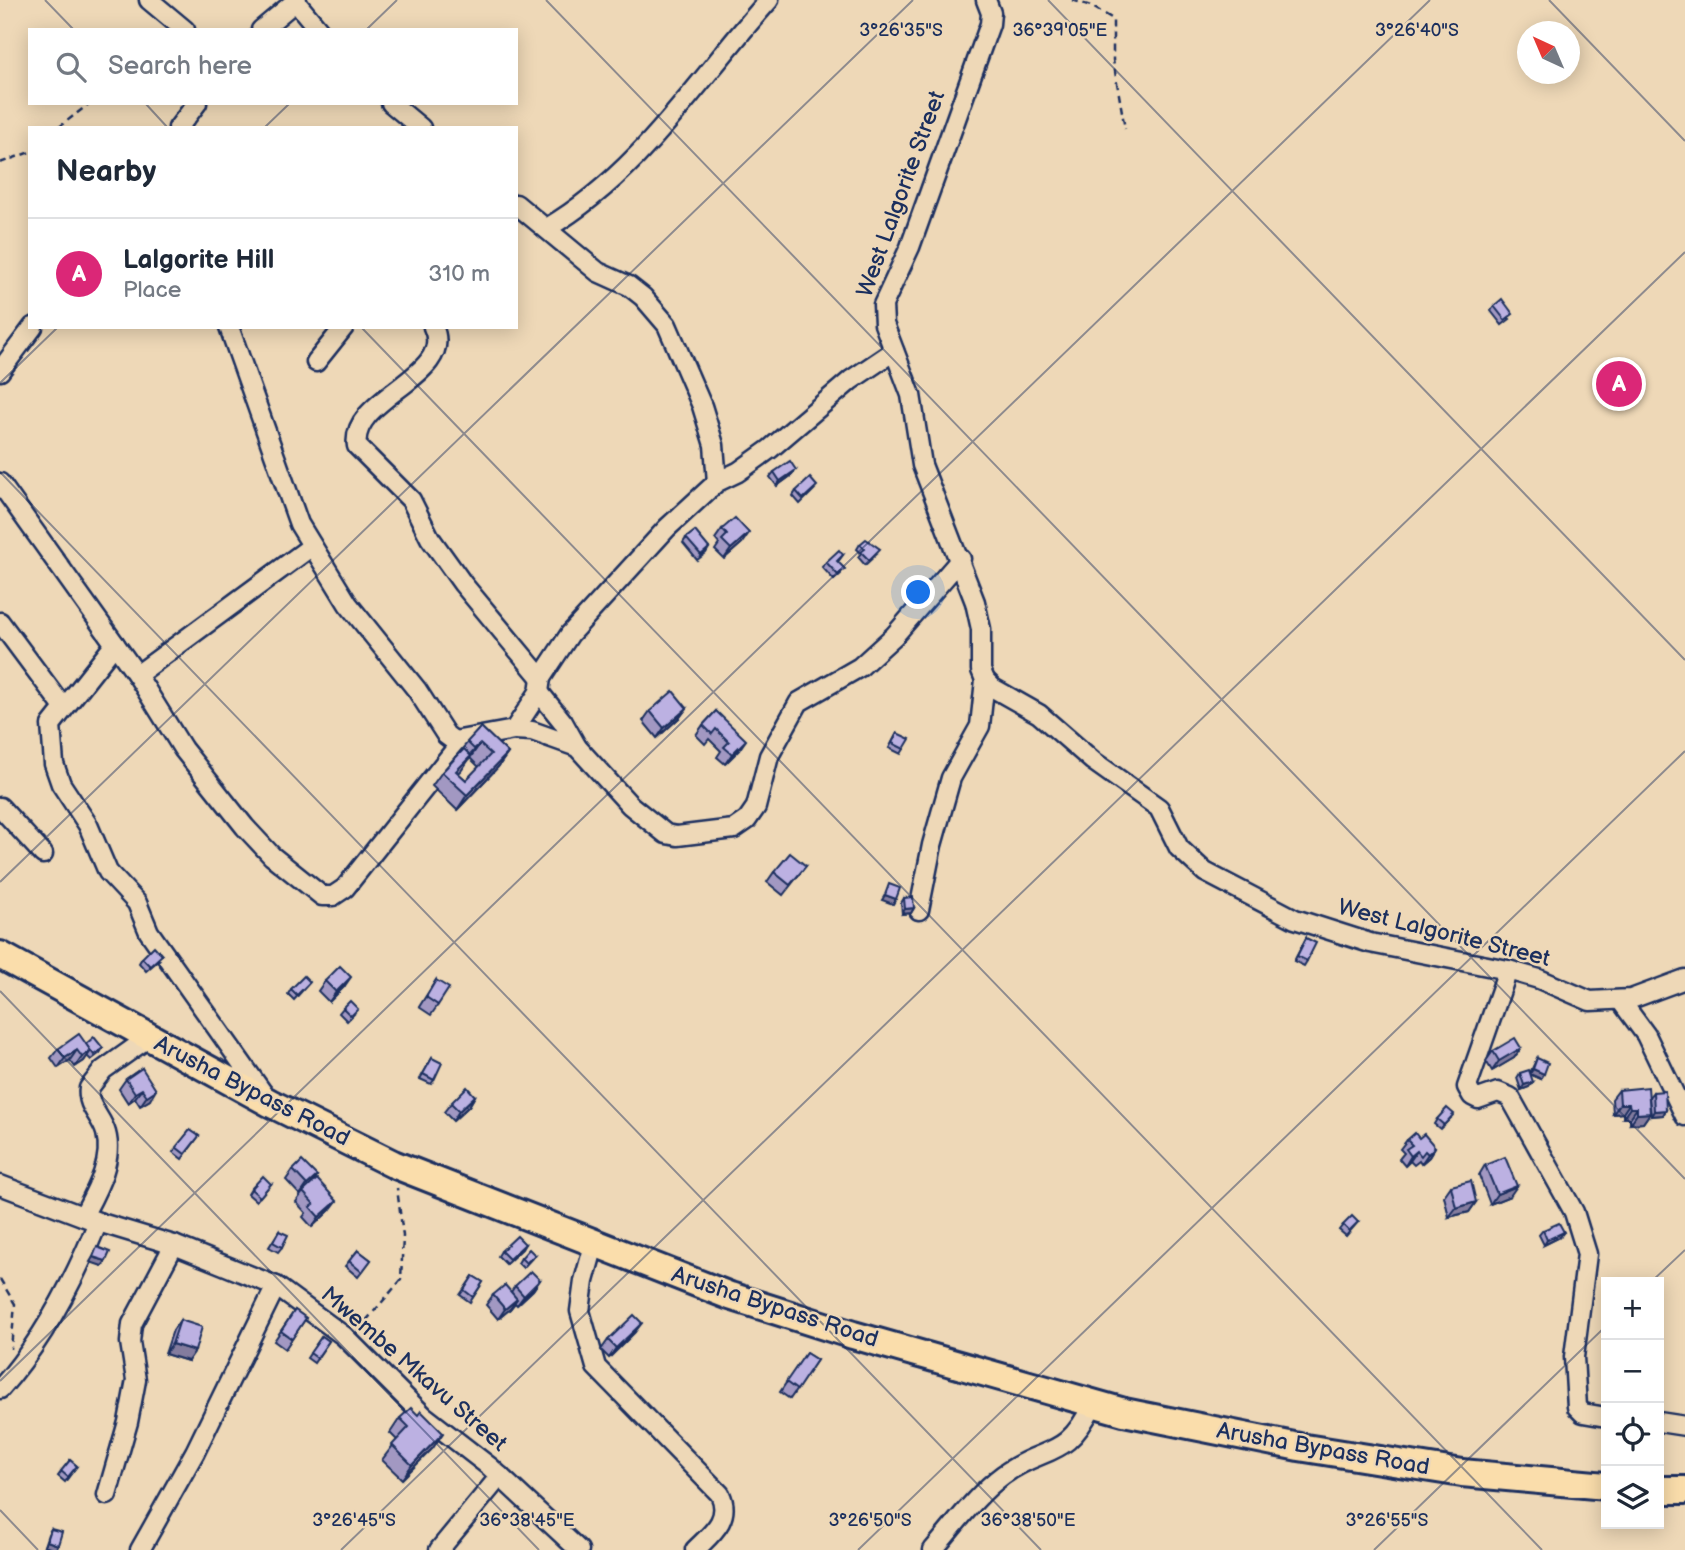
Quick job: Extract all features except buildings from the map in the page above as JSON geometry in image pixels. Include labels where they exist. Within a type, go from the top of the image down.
[{"type":"main road","name":"Arusha Bypass Road","points":[[0,955],[148,1038],[393,1164],[594,1245],[755,1304],[1093,1404],[1299,1447],[1462,1473],[1601,1486]]},
{"type":"main road","points":[[1664,1490],[1685,1490]]},
{"type":"street","points":[[547,228],[599,193],[638,157],[769,0]]},
{"type":"street","name":"West Lalgorite Street","points":[[986,0],[991,13],[990,24],[910,247],[883,305],[884,324],[911,395],[922,465],[961,559],[981,629],[981,670],[985,680],[993,688],[1039,714],[1093,761],[1159,808],[1179,848],[1194,864],[1220,883],[1323,930],[1454,961],[1508,970],[1539,979],[1590,1001],[1621,1001],[1685,979]]},
{"type":"street","points":[[263,28],[296,1],[317,28]]},
{"type":"street","points":[[159,3],[183,28]]},
{"type":"street","points":[[180,126],[195,105]]},
{"type":"street","points":[[393,105],[419,126]]},
{"type":"street","points":[[518,206],[598,272],[629,286],[643,297],[667,326],[702,406],[714,445],[717,482]]},
{"type":"street","points":[[0,372],[32,329]]},
{"type":"street","points":[[230,329],[282,483],[312,546],[348,604],[417,690],[446,735],[454,741],[462,741],[514,730],[532,732],[577,747]]},
{"type":"street","points":[[316,362],[342,329]]},
{"type":"street","points":[[434,329],[438,345],[432,359],[375,406],[359,431],[357,446],[411,500],[430,538],[540,685],[577,747],[630,805],[666,834],[677,836],[734,829],[747,820],[756,807],[769,756],[799,702],[860,667],[894,636],[961,559]]},
{"type":"street","points":[[514,730],[570,634],[667,528],[717,482],[738,472],[770,449],[851,380],[894,351]]},
{"type":"street","points":[[0,483],[115,644],[183,749],[245,827],[272,856],[322,896],[333,896],[345,888],[462,741]]},
{"type":"street","points":[[136,675],[312,546]]},
{"type":"street","points":[[0,622],[64,708]]},
{"type":"street","points":[[115,644],[51,725],[54,764],[61,784],[88,825],[108,872],[137,903],[155,941],[270,1102]]},
{"type":"street","points":[[919,910],[932,845],[951,778],[980,726],[985,680]]},
{"type":"street","points":[[0,807],[43,854]]},
{"type":"street","points":[[1508,970],[1467,1087],[1472,1096],[1478,1099],[1498,1092],[1510,1097],[1574,1212],[1587,1254],[1574,1357],[1577,1407],[1583,1413],[1601,1416]]},
{"type":"street","points":[[1621,1001],[1646,1035],[1685,1116]]},
{"type":"street","points":[[1,1387],[15,1373],[71,1285],[91,1219],[107,1146],[106,1133],[91,1105],[89,1088],[103,1070],[148,1038]]},
{"type":"street","name":"Mwembe Mkavu Street","points":[[0,1185],[91,1219],[174,1245],[276,1286],[349,1340],[423,1415],[500,1476],[579,1550]]},
{"type":"street","points":[[107,1495],[128,1422],[136,1380],[130,1342],[132,1324],[174,1245]]},
{"type":"street","points":[[594,1245],[584,1281],[580,1311],[596,1367],[720,1494],[724,1503],[724,1513],[717,1528],[695,1550]]},
{"type":"street","points":[[141,1550],[195,1452],[276,1286]]},
{"type":"street","points":[[933,1550],[1004,1474],[1056,1451],[1073,1437],[1093,1404]]},
{"type":"street","points":[[1664,1423],[1685,1426]]},
{"type":"street","points":[[439,1550],[500,1476]]},
{"type":"path","points":[[1072,0],[1091,6],[1113,19],[1112,60],[1125,129]]},
{"type":"path","points":[[61,126],[87,105]]},
{"type":"path","points":[[0,163],[28,153]]},
{"type":"path","points":[[349,1340],[401,1280],[403,1236],[393,1164]]},
{"type":"path","points":[[0,1279],[15,1304],[10,1343],[15,1373]]},
{"type":"place","name":"Lalgorite Hill","points":[[1619,384]]}]
